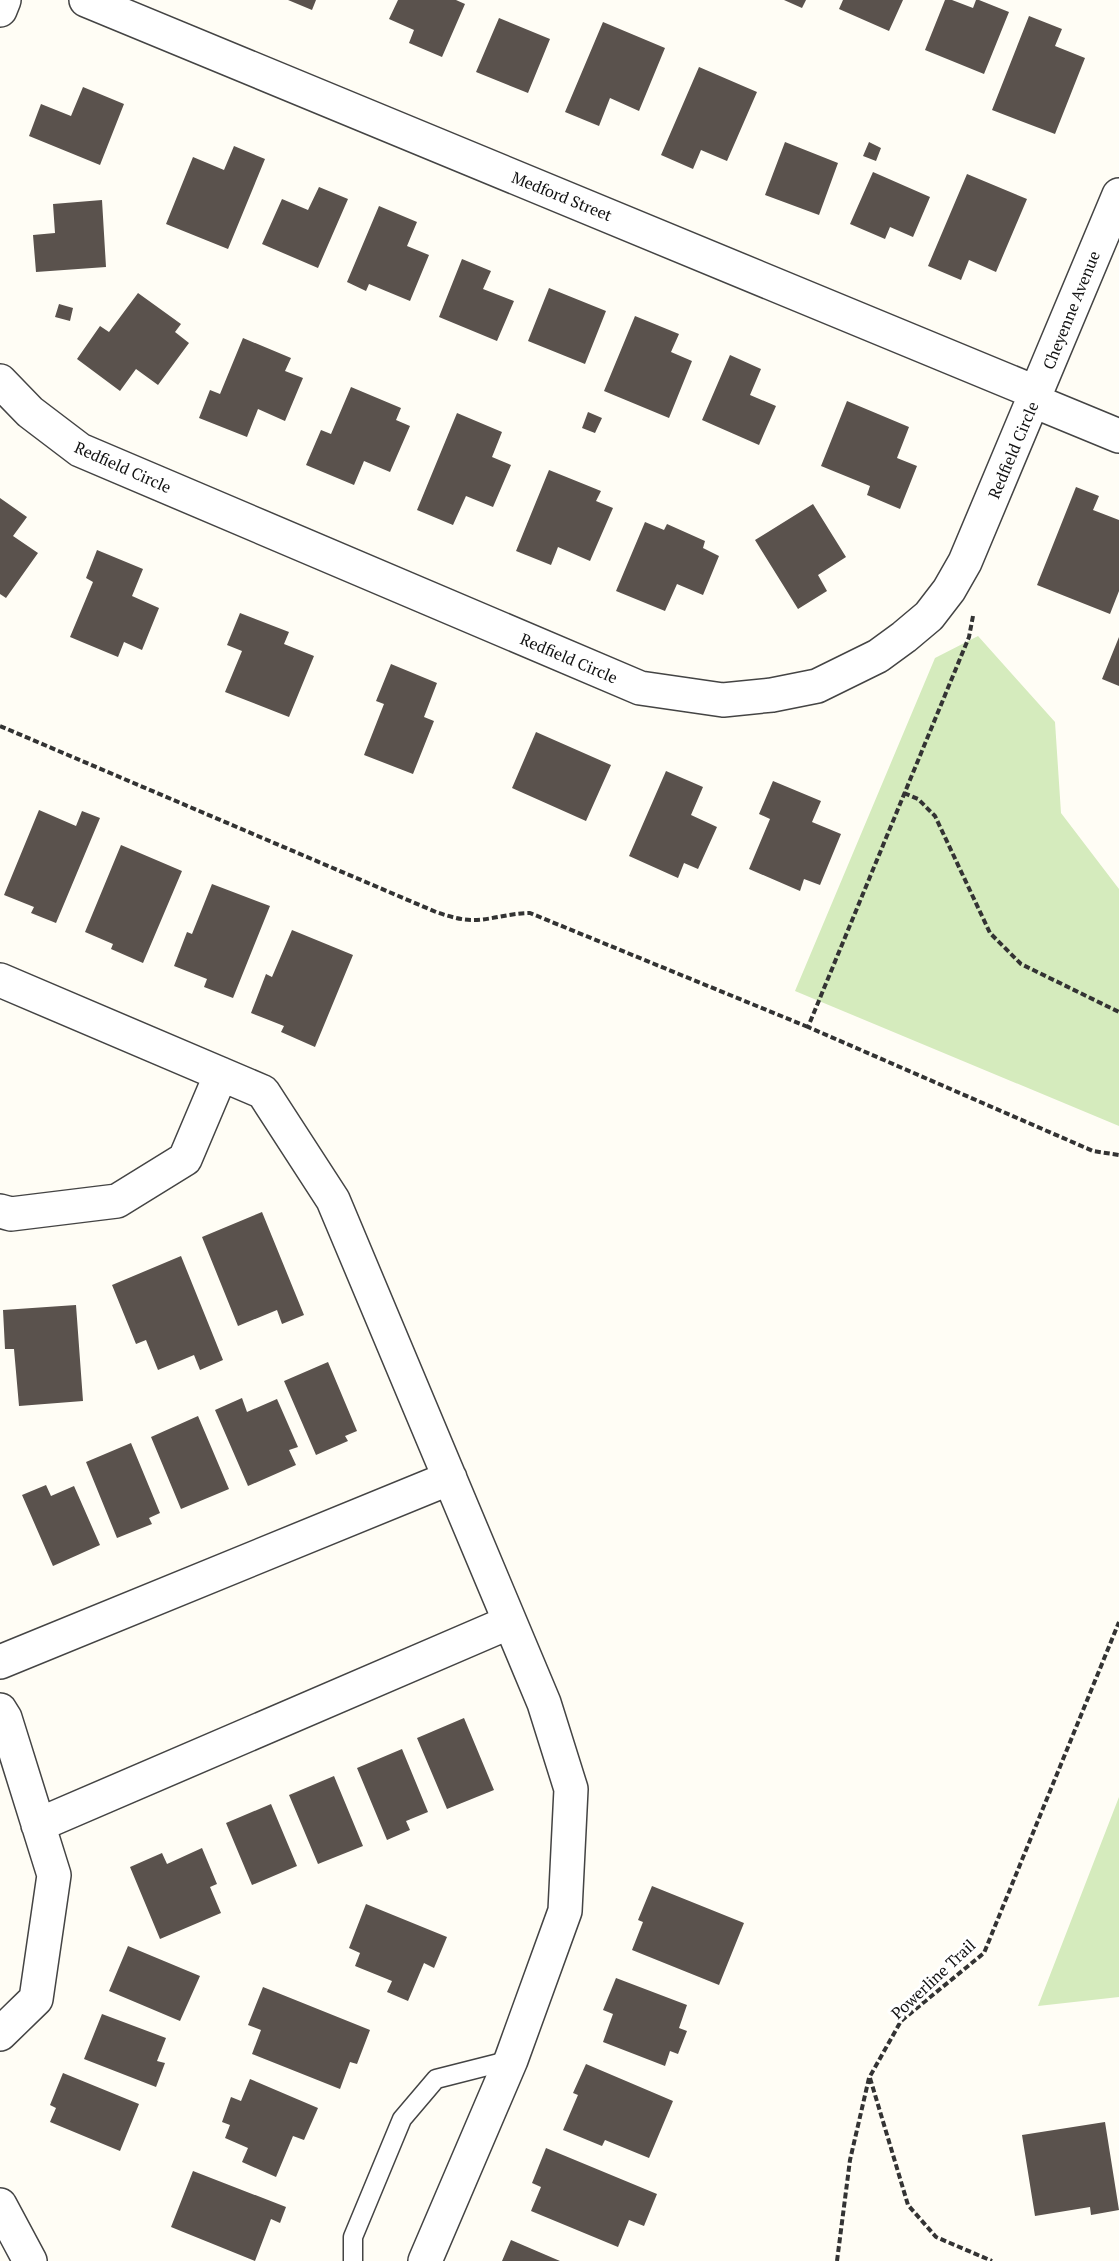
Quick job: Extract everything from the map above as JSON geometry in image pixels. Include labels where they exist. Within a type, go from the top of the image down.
[{"type":"street","points":[[0,10],[4,0]]},
{"type":"street","name":"Medford Street","points":[[86,0],[1036,397],[1119,436]]},
{"type":"street","name":"Cheyenne Avenue","points":[[1036,397],[1119,195]]},
{"type":"street","name":"Redfield Circle","points":[[0,381],[30,412],[80,450],[640,688],[723,700],[772,695],[817,686],[878,656],[929,616],[949,590],[965,562],[1036,397]]},
{"type":"street","points":[[0,981],[264,1092],[333,1200],[544,1703],[571,1789],[565,1911],[511,2060],[425,2261]]},
{"type":"street","points":[[0,1211],[11,1214],[117,1201],[185,1159],[221,1074]]},
{"type":"street","points":[[0,1662],[450,1478]]},
{"type":"street","points":[[38,1824],[510,1622]]},
{"type":"street","points":[[0,1710],[5,1719],[54,1875],[36,1999],[0,2034]]},
{"type":"street","points":[[0,2205],[30,2261]]},
{"type":"lane","points":[[353,2261],[353,2237],[402,2119],[436,2079],[511,2060]]},
{"type":"path","points":[[808,1027],[971,629],[974,595],[965,562]]},
{"type":"path","points":[[0,726],[436,912],[474,920],[512,913],[530,913],[808,1027],[1093,1151],[1119,1155]]},
{"type":"path","points":[[904,793],[918,799],[935,816],[990,933],[1021,964],[1119,1011]]},
{"type":"path","name":"Powerline Trail","points":[[837,2261],[850,2160],[869,2078],[901,2021],[984,1953],[1119,1622]]},
{"type":"path","points":[[869,2078],[908,2205],[936,2237],[992,2261]]},
{"type":"green space","points":[[978,636],[1055,722],[1061,813],[1119,889],[1119,1126],[795,991],[935,658]]},
{"type":"green space","points":[[1119,1797],[1119,1997],[1038,2006]]},
{"type":"building","points":[[288,0],[316,0],[312,10]]},
{"type":"building","points":[[398,0],[456,0],[465,4],[442,57],[409,43],[414,30],[389,19]]},
{"type":"building","points":[[784,0],[806,0],[802,8]]},
{"type":"building","points":[[843,0],[903,0],[889,31],[839,9]]},
{"type":"building","points":[[945,0],[952,0],[973,8],[976,0],[979,0],[1009,12],[984,74],[925,50]]},
{"type":"building","points":[[1029,16],[1062,29],[1055,46],[1085,58],[1055,134],[992,110]]},
{"type":"building","points":[[499,18],[550,39],[528,93],[476,72]]},
{"type":"building","points":[[603,22],[665,48],[639,111],[610,98],[599,126],[565,112]]},
{"type":"building","points":[[699,67],[757,92],[727,161],[701,150],[693,169],[661,155]]},
{"type":"building","points":[[83,87],[124,104],[100,165],[29,136],[41,104],[71,116]]},
{"type":"building","points":[[785,142],[838,163],[819,215],[765,195]]},
{"type":"building","points":[[869,142],[881,148],[876,161],[863,156]]},
{"type":"building","points":[[234,146],[265,159],[228,249],[166,224],[193,157],[224,170]]},
{"type":"building","points":[[873,172],[930,197],[913,237],[890,227],[885,239],[850,224]]},
{"type":"building","points":[[967,174],[1027,199],[996,272],[969,260],[961,280],[928,266]]},
{"type":"building","points":[[319,187],[348,199],[318,268],[262,244],[282,199],[308,210]]},
{"type":"building","points":[[102,200],[106,267],[36,272],[33,235],[55,233],[53,204]]},
{"type":"building","points":[[379,206],[417,222],[407,246],[429,255],[410,301],[369,284],[366,291],[347,282]]},
{"type":"building","points":[[462,259],[491,271],[483,289],[514,301],[497,341],[439,317]]},
{"type":"building","points":[[549,288],[606,311],[585,364],[528,341]]},
{"type":"building","points":[[138,293],[181,324],[175,332],[189,343],[158,385],[136,369],[120,391],[77,359],[100,326],[109,332]]},
{"type":"building","points":[[59,304],[73,308],[70,321],[55,317]]},
{"type":"building","points":[[635,316],[679,334],[671,352],[692,361],[669,418],[604,391]]},
{"type":"building","points":[[243,338],[291,358],[285,371],[303,378],[285,421],[258,409],[247,437],[199,418],[210,390],[220,394]]},
{"type":"building","points":[[730,355],[761,369],[750,395],[776,406],[759,445],[702,420]]},
{"type":"building","points":[[351,387],[401,408],[396,420],[410,426],[390,472],[364,461],[354,485],[306,465],[321,430],[331,434]]},
{"type":"building","points":[[847,401],[909,427],[897,458],[917,466],[900,509],[867,495],[870,486],[821,466]]},
{"type":"building","points":[[588,412],[602,418],[595,433],[582,428]]},
{"type":"building","points":[[457,413],[502,432],[492,457],[511,465],[493,507],[466,496],[453,525],[417,510]]},
{"type":"building","points":[[549,470],[601,491],[596,501],[613,508],[590,561],[558,547],[551,565],[516,551]]},
{"type":"building","points":[[1076,487],[1099,496],[1093,510],[1119,520],[1119,591],[1110,614],[1037,585]]},
{"type":"building","points":[[0,498],[27,517],[13,536],[38,553],[6,598],[0,594]]},
{"type":"building","points":[[813,504],[846,557],[818,575],[827,591],[798,609],[755,540]]},
{"type":"building","points":[[645,522],[664,530],[667,524],[705,541],[703,548],[719,556],[703,595],[677,584],[665,611],[616,591]]},
{"type":"building","points":[[97,550],[143,569],[132,596],[159,608],[142,650],[124,642],[118,657],[70,637],[93,582],[86,578]]},
{"type":"building","points":[[240,613],[289,632],[284,644],[314,656],[289,717],[225,692],[242,651],[227,645]]},
{"type":"building","points":[[1119,637],[1119,686],[1102,679]]},
{"type":"building","points":[[391,664],[437,683],[424,717],[434,721],[413,774],[364,755],[384,704],[376,701]]},
{"type":"building","points":[[536,732],[611,765],[586,821],[512,788]]},
{"type":"building","points":[[666,771],[703,787],[691,815],[717,827],[698,869],[684,863],[678,878],[629,856]]},
{"type":"building","points":[[773,781],[821,801],[812,822],[841,834],[820,885],[804,879],[800,891],[749,869],[770,819],[759,814]]},
{"type":"building","points":[[39,810],[76,826],[82,811],[100,818],[56,923],[31,913],[34,907],[4,895]]},
{"type":"building","points":[[121,845],[182,871],[143,963],[111,949],[113,944],[85,932]]},
{"type":"building","points":[[212,884],[270,906],[233,998],[204,987],[207,979],[174,966],[187,932],[192,934]]},
{"type":"building","points":[[292,930],[353,955],[315,1047],[281,1032],[284,1026],[251,1013],[266,974],[272,977]]},
{"type":"building","points":[[262,1212],[304,1315],[282,1324],[277,1310],[238,1326],[202,1237]]},
{"type":"building","points":[[181,1256],[223,1360],[200,1370],[194,1355],[158,1370],[146,1340],[136,1344],[112,1285]]},
{"type":"building","points":[[76,1305],[83,1401],[19,1406],[14,1349],[5,1349],[3,1310]]},
{"type":"building","points":[[328,1362],[357,1431],[345,1436],[348,1441],[316,1455],[284,1381]]},
{"type":"building","points":[[242,1398],[247,1412],[277,1399],[298,1447],[289,1450],[296,1465],[248,1486],[215,1410]]},
{"type":"building","points":[[198,1416],[229,1489],[181,1509],[151,1437]]},
{"type":"building","points":[[131,1443],[160,1513],[149,1518],[152,1524],[117,1538],[86,1462]]},
{"type":"building","points":[[46,1485],[51,1496],[74,1486],[100,1545],[53,1566],[22,1495]]},
{"type":"building","points":[[464,1718],[494,1790],[447,1809],[417,1738]]},
{"type":"building","points":[[402,1749],[428,1812],[406,1821],[410,1830],[387,1840],[357,1768]]},
{"type":"building","points":[[334,1776],[363,1846],[318,1864],[289,1795]]},
{"type":"building","points":[[271,1804],[297,1866],[252,1885],[226,1823]]},
{"type":"building","points":[[202,1848],[217,1884],[210,1887],[221,1913],[160,1939],[130,1867],[162,1853],[167,1864]]},
{"type":"building","points":[[652,1886],[744,1923],[719,1985],[632,1950],[643,1922],[638,1920]]},
{"type":"building","points":[[366,1904],[447,1937],[434,1968],[424,1963],[408,2001],[387,1992],[392,1981],[355,1966],[360,1953],[349,1948]]},
{"type":"building","points":[[128,1946],[200,1976],[180,2021],[109,1991]]},
{"type":"building","points":[[616,1978],[687,2005],[679,2028],[687,2031],[678,2054],[670,2051],[665,2066],[603,2042],[613,2014],[603,2010]]},
{"type":"building","points":[[263,1987],[370,2030],[357,2064],[350,2062],[340,2089],[252,2054],[261,2030],[248,2025]]},
{"type":"building","points":[[102,2014],[166,2038],[157,2061],[165,2063],[156,2087],[84,2059]]},
{"type":"building","points":[[586,2064],[673,2101],[649,2158],[605,2140],[602,2146],[563,2130],[578,2095],[573,2093]]},
{"type":"building","points":[[63,2073],[139,2104],[120,2151],[50,2122],[56,2108],[50,2105]]},
{"type":"building","points":[[250,2079],[318,2108],[304,2140],[293,2136],[276,2177],[242,2162],[248,2148],[225,2138],[230,2125],[222,2122],[231,2097],[241,2101]]},
{"type":"building","points":[[1105,2122],[1119,2210],[1091,2215],[1090,2207],[1035,2216],[1022,2135]]},
{"type":"building","points":[[546,2148],[657,2194],[644,2226],[629,2220],[618,2247],[531,2211],[541,2187],[532,2183]]},
{"type":"building","points":[[193,2171],[286,2207],[280,2223],[271,2219],[255,2261],[171,2227]]},
{"type":"building","points":[[511,2240],[560,2261],[502,2261]]}]
